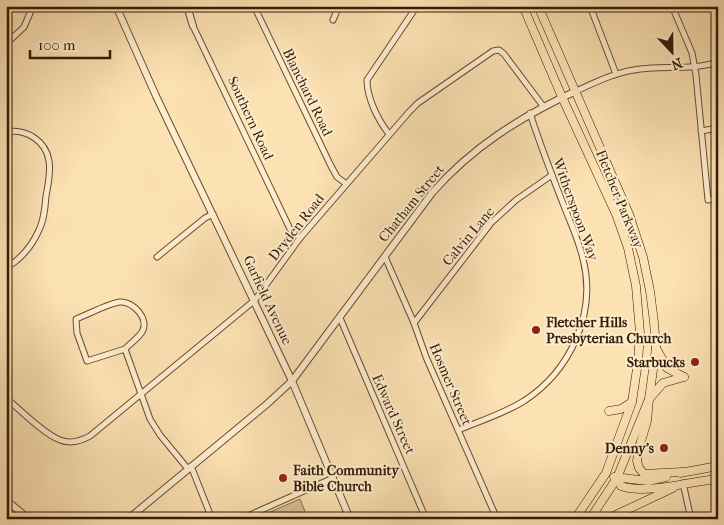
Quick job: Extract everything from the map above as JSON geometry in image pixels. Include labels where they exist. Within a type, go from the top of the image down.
[{"type":"main road","name":"Fletcher Parkway","points":[[523,6],[562,97],[616,214],[628,248],[636,286],[640,333],[632,402],[606,473],[575,519]]},
{"type":"main road","name":"Fletcher Parkway","points":[[538,6],[629,214],[643,258],[650,291],[656,348],[649,399],[617,478],[590,519]]},
{"type":"main road","points":[[656,348],[667,368],[684,377],[663,383],[649,399],[648,421],[639,448],[638,468],[644,474],[682,472]]},
{"type":"main road","points":[[609,412],[621,409],[632,402]]},
{"type":"main road","points":[[606,473],[617,478],[625,477],[633,481],[648,481],[682,472],[718,466]]},
{"type":"main road","points":[[617,478],[621,486],[629,489],[644,490],[718,479]]},
{"type":"main road","points":[[606,519],[638,502],[683,483]]},
{"type":"street","points":[[6,44],[17,36],[24,27],[33,6]]},
{"type":"street","name":"Garfield Avenue","points":[[116,6],[156,96],[292,381],[350,519]]},
{"type":"street","name":"Southern Road","points":[[186,6],[193,26],[290,229],[300,238]]},
{"type":"street","name":"Blanchard Road","points":[[254,6],[331,166],[337,177],[345,183]]},
{"type":"street","points":[[333,20],[339,6]]},
{"type":"street","points":[[389,134],[383,127],[367,91],[367,80],[417,6]]},
{"type":"street","points":[[590,6],[616,74]]},
{"type":"street","points":[[672,6],[692,53],[708,200],[718,198]]},
{"type":"street","name":"Dryden Road","points":[[6,398],[58,440],[74,442],[90,436],[255,300],[300,238],[345,183],[418,103],[493,51],[498,50],[504,54],[543,106]]},
{"type":"street","name":"Chatham Street","points":[[128,519],[267,404],[292,381],[432,193],[449,174],[477,149],[530,113],[616,74],[634,70],[694,67],[718,62]]},
{"type":"street","name":"Witherspoon Way","points":[[458,430],[508,410],[539,390],[565,360],[578,334],[586,298],[586,270],[582,253],[530,113]]},
{"type":"street","points":[[701,131],[718,128]]},
{"type":"street","points":[[6,132],[22,132],[36,139],[46,150],[50,164],[44,216],[39,230],[24,254],[6,268]]},
{"type":"street","name":"Calvin Lane","points":[[414,323],[491,223],[516,200],[552,175]]},
{"type":"street","points":[[157,257],[204,218],[213,214]]},
{"type":"street","name":"Hosmer Street","points":[[385,257],[414,323],[426,357],[497,519]]},
{"type":"street","points":[[120,302],[130,303],[144,320],[143,330],[126,349],[87,361],[77,332],[76,319],[120,302]]},
{"type":"street","name":"Edward Street","points":[[340,318],[426,519]]},
{"type":"street","points":[[126,349],[147,413],[153,424],[190,468],[212,519]]},
{"type":"street","points":[[242,519],[333,478]]},
{"type":"street","points":[[683,483],[691,519]]},
{"type":"street","points":[[6,500],[29,519]]},
{"type":"shaded area","points":[[300,499],[308,519],[254,519]]},
{"type":"place","name":"Fletcher Hills Presbyterian Church","points":[[536,330]]},
{"type":"place","name":"Starbucks","points":[[695,362]]},
{"type":"place","name":"Denny's","points":[[664,448]]},
{"type":"place","name":"Faith Community Bible Church","points":[[283,478]]}]
